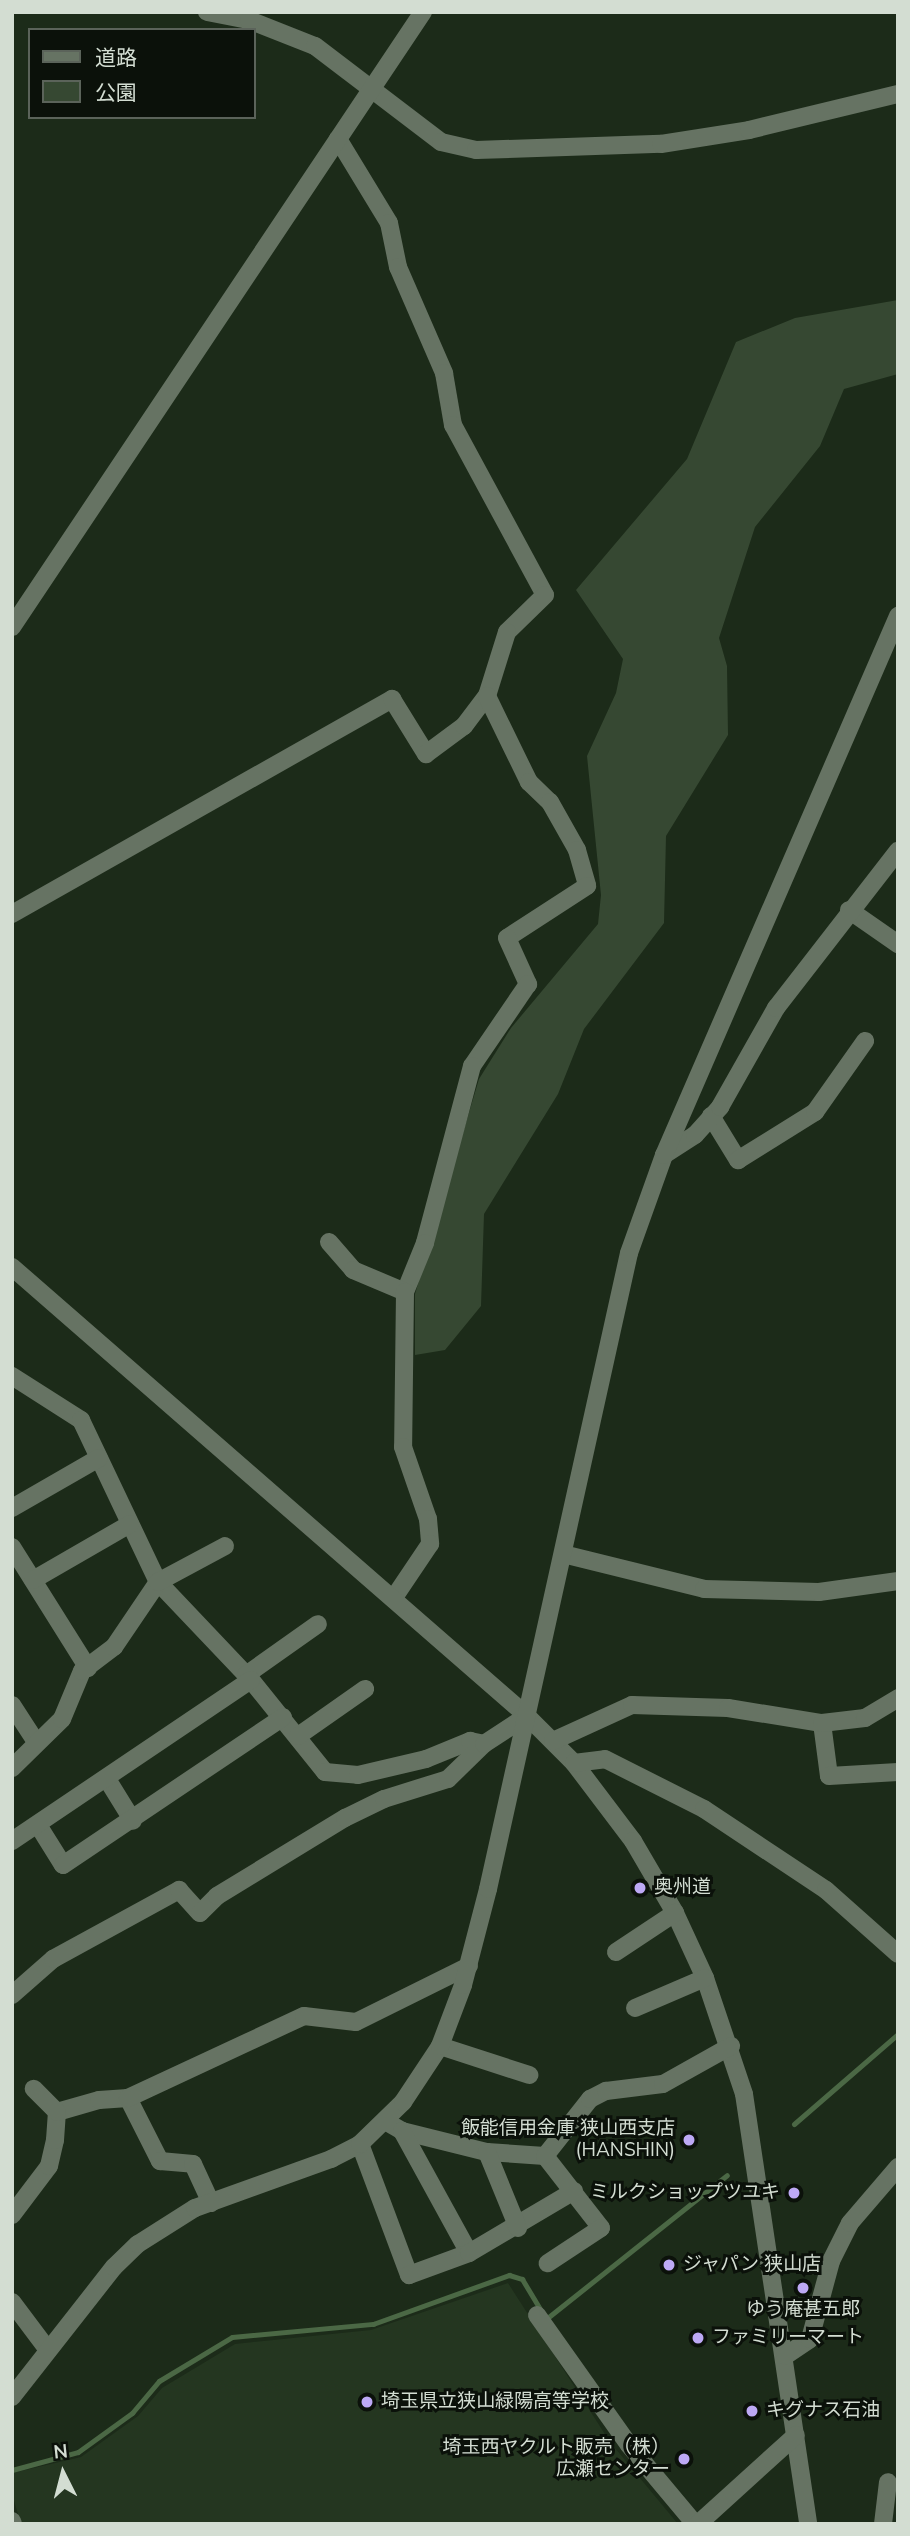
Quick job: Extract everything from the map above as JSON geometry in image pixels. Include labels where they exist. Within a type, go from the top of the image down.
[{"type":"street","points":[[207,12],[249,20],[315,46],[441,142],[476,150],[660,144],[748,130],[898,94]]},
{"type":"street","points":[[15,619],[423,12]]},
{"type":"street","points":[[12,914],[392,699],[426,754],[464,726],[487,696],[507,632],[545,595],[453,425],[444,373],[398,267],[389,223],[338,139]]},
{"type":"street","points":[[12,2397],[114,2267],[138,2244],[165,2225],[211,2203],[331,2159],[360,2144],[385,2121],[440,2046],[469,1966],[563,1554],[616,1298],[664,1154],[898,617]]},
{"type":"street","points":[[393,1600],[430,1544],[428,1519],[404,1447],[405,1292],[425,1243],[472,1066],[528,984],[507,938],[587,886],[577,850],[550,802],[529,782],[487,696]]},
{"type":"street","points":[[664,1154],[695,1135],[711,1116],[776,1008],[849,910],[898,851]]},
{"type":"street","points":[[849,910],[898,944]]},
{"type":"street","points":[[711,1116],[738,1160],[815,1112],[864,1041]]},
{"type":"street","points":[[329,1242],[353,1270],[405,1292]]},
{"type":"street","points":[[12,1267],[527,1716],[573,1763],[633,1841],[675,1913],[705,1978],[731,2046],[754,2155],[808,2524]]},
{"type":"street","points":[[13,1379],[81,1420],[158,1582],[248,1677],[325,1772],[358,1775],[426,1759],[470,1741],[484,1744]]},
{"type":"street","points":[[12,1508],[99,1458]]},
{"type":"street","points":[[33,1580],[130,1524]]},
{"type":"street","points":[[12,1768],[62,1719],[88,1668],[114,1647],[158,1582],[225,1546]]},
{"type":"street","points":[[12,1547],[88,1668]]},
{"type":"street","points":[[563,1554],[704,1589],[819,1592],[898,1581]]},
{"type":"street","points":[[12,1841],[107,1779],[318,1624]]},
{"type":"street","points":[[298,1736],[365,1689]]},
{"type":"street","points":[[553,1741],[632,1705],[728,1708],[822,1723],[864,1718],[898,1698]]},
{"type":"street","points":[[12,1705],[36,1742]]},
{"type":"street","points":[[12,1995],[53,1959],[179,1889],[200,1913],[217,1896],[345,1818],[384,1799],[448,1779],[484,1744],[527,1716]]},
{"type":"street","points":[[38,1825],[63,1865],[133,1821],[283,1717]]},
{"type":"street","points":[[822,1723],[829,1776],[898,1772]]},
{"type":"street","points":[[573,1763],[605,1759],[704,1809],[826,1890],[898,1954]]},
{"type":"street","points":[[107,1779],[133,1821]]},
{"type":"street","points":[[616,1952],[675,1913]]},
{"type":"street","points":[[57,2112],[99,2099],[128,2098],[304,2016],[356,2022],[469,1966]]},
{"type":"street","points":[[635,2008],[705,1978]]},
{"type":"street","points":[[440,2046],[529,2075]]},
{"type":"street","points":[[545,2156],[590,2099],[606,2091],[663,2084],[731,2046]]},
{"type":"street","points":[[34,2089],[57,2112]]},
{"type":"street","points":[[128,2098],[160,2161],[193,2164],[211,2203]]},
{"type":"street","points":[[12,2215],[50,2166],[57,2112]]},
{"type":"street","points":[[385,2121],[402,2131],[487,2152],[545,2156],[601,2228],[548,2263]]},
{"type":"street","points":[[402,2131],[469,2253]]},
{"type":"street","points":[[360,2144],[409,2276],[469,2253],[518,2228],[574,2191]]},
{"type":"street","points":[[487,2152],[518,2228]]},
{"type":"street","points":[[785,2356],[810,2339],[831,2261],[850,2223],[898,2167]]},
{"type":"street","points":[[12,2302],[48,2350]]},
{"type":"street","points":[[537,2315],[629,2445],[696,2524],[796,2435]]},
{"type":"street","points":[[883,2524],[888,2482]]},
{"type":"shaded area","name":"埼玉県立狭山緑陽高等学校","points":[[508,2283],[610,2442],[678,2524],[21,2524],[12,2494],[12,2473],[81,2457],[138,2416],[162,2388],[235,2344],[371,2330]]},
{"type":"green space","points":[[898,300],[898,374],[844,389],[820,446],[755,527],[719,638],[727,666],[728,735],[666,836],[664,923],[584,1029],[558,1094],[484,1214],[481,1306],[445,1350],[415,1355],[415,1294],[479,1079],[511,1028],[598,924],[601,895],[587,756],[616,693],[623,659],[576,590],[687,459],[736,342],[795,318]]},
{"type":"waterway","points":[[794,2124],[898,2034]]},
{"type":"waterway","points":[[546,2319],[727,2175]]},
{"type":"waterway","points":[[12,2470],[78,2452],[132,2413],[159,2381],[232,2337],[373,2324],[509,2275],[522,2279],[541,2311]]},
{"type":"place","name":"奥州道","points":[[640,1888]]},
{"type":"place","name":"飯能信用金庫 狭山西支店 (HANSHIN)","points":[[689,2140]]},
{"type":"place","name":"ミルクショップツユキ","points":[[794,2193]]},
{"type":"place","name":"ジャパン 狭山店","points":[[669,2265]]},
{"type":"place","name":"ゆう庵甚五郎","points":[[803,2288]]},
{"type":"place","name":"ファミリーマート","points":[[698,2338]]},
{"type":"place","name":"埼玉県立狭山緑陽高等学校","points":[[367,2402]]},
{"type":"place","name":"キグナス石油","points":[[752,2411]]},
{"type":"place","name":"埼玉西ヤクルト販売（株） 広瀬センター","points":[[684,2459]]}]
